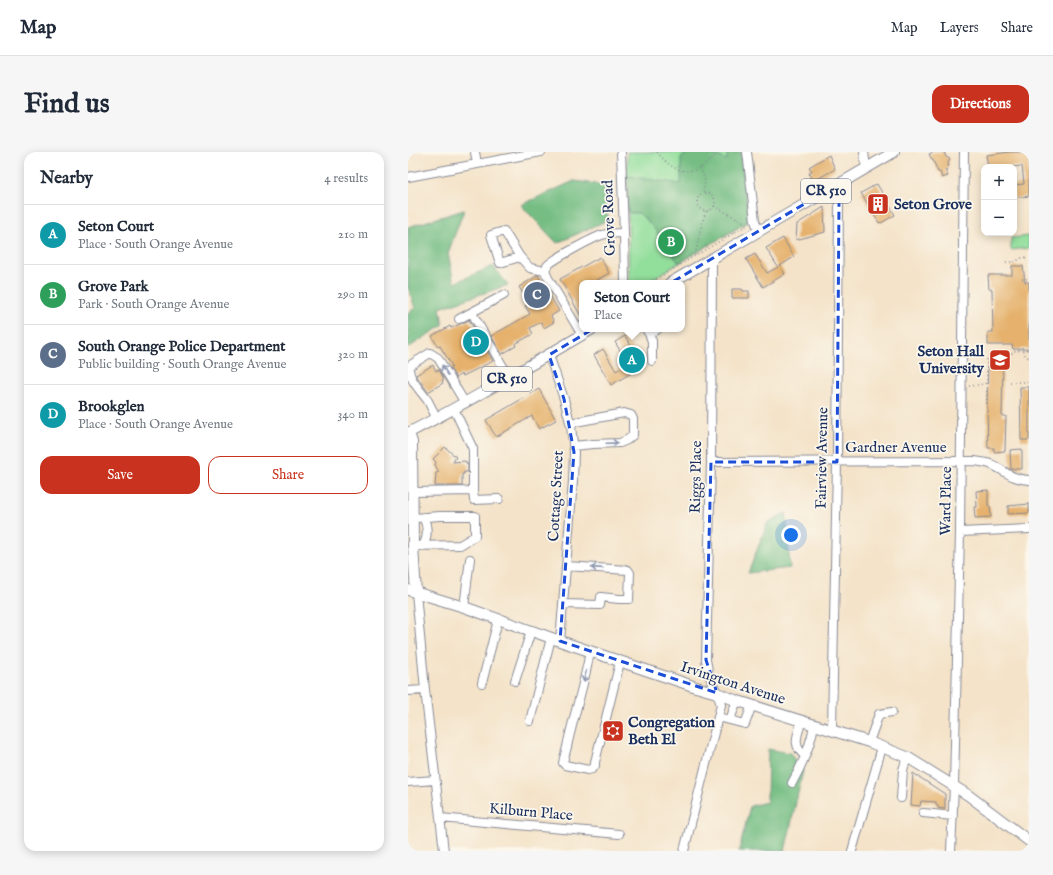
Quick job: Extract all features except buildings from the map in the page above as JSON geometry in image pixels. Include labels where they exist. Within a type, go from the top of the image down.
[{"type":"main road","name":"CR 510","points":[[675,280],[894,152]]},
{"type":"main road","name":"CR 510","points":[[408,433],[510,378],[587,332]]},
{"type":"main road","points":[[408,433],[412,442],[413,492],[418,518],[418,546],[412,592]]},
{"type":"main road","name":"Irvington Avenue","points":[[412,592],[464,608],[696,687],[870,742],[907,757],[968,795],[1029,840]]},
{"type":"street","points":[[474,152],[477,164]]},
{"type":"street","points":[[408,177],[540,152]]},
{"type":"street","name":"Grove Road","points":[[621,152],[625,280]]},
{"type":"street","points":[[747,152],[755,221],[759,231]]},
{"type":"street","points":[[864,152],[866,168]]},
{"type":"street","name":"Ward Place","points":[[951,851],[960,532],[964,152]]},
{"type":"street","name":"Fairview Avenue","points":[[832,730],[837,462],[839,202],[833,187]]},
{"type":"street","points":[[579,330],[548,278],[545,271],[547,266],[558,258],[602,235],[624,233]]},
{"type":"street","points":[[520,257],[530,268],[545,271]]},
{"type":"street","name":"Riggs Place","points":[[684,851],[721,705],[709,675],[706,660],[711,462],[712,259]]},
{"type":"street","points":[[459,319],[504,295]]},
{"type":"street","points":[[472,313],[510,378]]},
{"type":"street","points":[[648,332],[652,341],[652,361]]},
{"type":"street","points":[[437,418],[408,371],[409,366],[430,353],[438,358],[465,403]]},
{"type":"street","name":"Cottage Street","points":[[530,721],[555,640],[563,604],[573,481],[573,446],[570,424],[564,399],[549,355]]},
{"type":"street","points":[[454,409],[473,449],[474,500],[499,499]]},
{"type":"street","points":[[570,424],[624,413],[631,415],[633,419],[633,434],[627,440],[620,443],[573,446]]},
{"type":"street","name":"Gardner Avenue","points":[[711,462],[983,462],[991,464],[1012,476],[1029,480]]},
{"type":"street","points":[[413,492],[473,491]]},
{"type":"street","points":[[418,518],[440,516],[475,516],[475,536],[460,545],[418,546]]},
{"type":"street","points":[[960,532],[1029,529]]},
{"type":"street","points":[[464,608],[470,559]]},
{"type":"street","points":[[563,604],[600,605],[601,597],[629,599],[630,573],[628,570],[566,566]]},
{"type":"street","points":[[412,592],[444,851]]},
{"type":"street","points":[[482,683],[498,620]]},
{"type":"street","points":[[514,681],[531,631]]},
{"type":"street","points":[[590,651],[563,760],[563,763],[567,766],[588,770],[595,766],[620,662]]},
{"type":"street","points":[[408,691],[425,690]]},
{"type":"street","points":[[730,720],[737,700]]},
{"type":"street","points":[[718,717],[745,724],[752,705]]},
{"type":"street","points":[[870,742],[879,714],[892,712]]},
{"type":"street","points":[[802,720],[796,739],[796,745],[805,756]]},
{"type":"street","points":[[792,783],[801,767],[813,734],[814,725]]},
{"type":"street","points":[[852,851],[882,747]]},
{"type":"street","points":[[901,798],[903,770],[907,757]]},
{"type":"street","points":[[408,782],[435,780]]},
{"type":"street","points":[[923,813],[953,816]]},
{"type":"street","name":"Kilburn Place","points":[[440,818],[619,834]]},
{"type":"path","points":[[657,152],[664,160],[677,169],[688,172],[701,168],[713,158],[717,152]]},
{"type":"path","points":[[701,168],[705,181],[703,192],[699,196],[697,203],[700,208],[706,211]]},
{"type":"path","points":[[696,255],[702,222],[706,211],[714,206],[715,200],[710,193],[703,192]]},
{"type":"path","points":[[654,280],[748,224],[714,206]]},
{"type":"path","points":[[1006,262],[1014,262],[1022,258],[1029,257]]},
{"type":"path","points":[[1022,279],[1029,279]]},
{"type":"path","points":[[1022,347],[1025,356],[1029,358]]},
{"type":"path","points":[[1007,359],[1014,350],[1029,350]]},
{"type":"path","points":[[986,412],[987,359],[1007,359]]},
{"type":"path","points":[[1007,359],[1009,364]]},
{"type":"path","points":[[1010,382],[1029,382]]},
{"type":"path","points":[[968,386],[987,383]]},
{"type":"highlighted area","points":[[833,187],[839,202],[837,462],[711,462],[706,660],[717,693],[560,641],[574,452],[564,399],[549,355]]},
{"type":"green space","points":[[627,152],[741,152],[749,221],[651,280],[629,280]]},
{"type":"green space","points":[[689,152],[708,152],[727,160],[727,152],[741,152],[749,221],[679,263],[653,227],[639,213],[628,213],[627,176],[681,184],[681,158]]},
{"type":"green space","points":[[574,181],[606,185],[608,220],[557,243],[521,205]]},
{"type":"green space","points":[[464,210],[448,253],[454,283],[493,266],[508,285],[440,308],[443,325],[408,348],[408,313],[415,308],[408,287],[408,227]]},
{"type":"green space","points":[[1029,236],[1029,248],[1011,250],[1011,238]]},
{"type":"green space","points":[[786,513],[790,568],[748,573],[768,522]]},
{"type":"green space","points":[[768,749],[790,753],[803,771],[785,851],[739,851],[750,806],[767,802]]},
{"type":"place","name":"Seton Grove","points":[[878,204]]},
{"type":"place","name":"Grove Park","points":[[671,242]]},
{"type":"place","name":"South Orange Police Department","points":[[537,295]]},
{"type":"place","name":"Brookglen","points":[[476,342]]},
{"type":"place","name":"Seton Court","points":[[632,360]]},
{"type":"place","name":"Seton Hall University","points":[[1000,360]]},
{"type":"place","name":"Congregation Beth El","points":[[613,731]]}]
